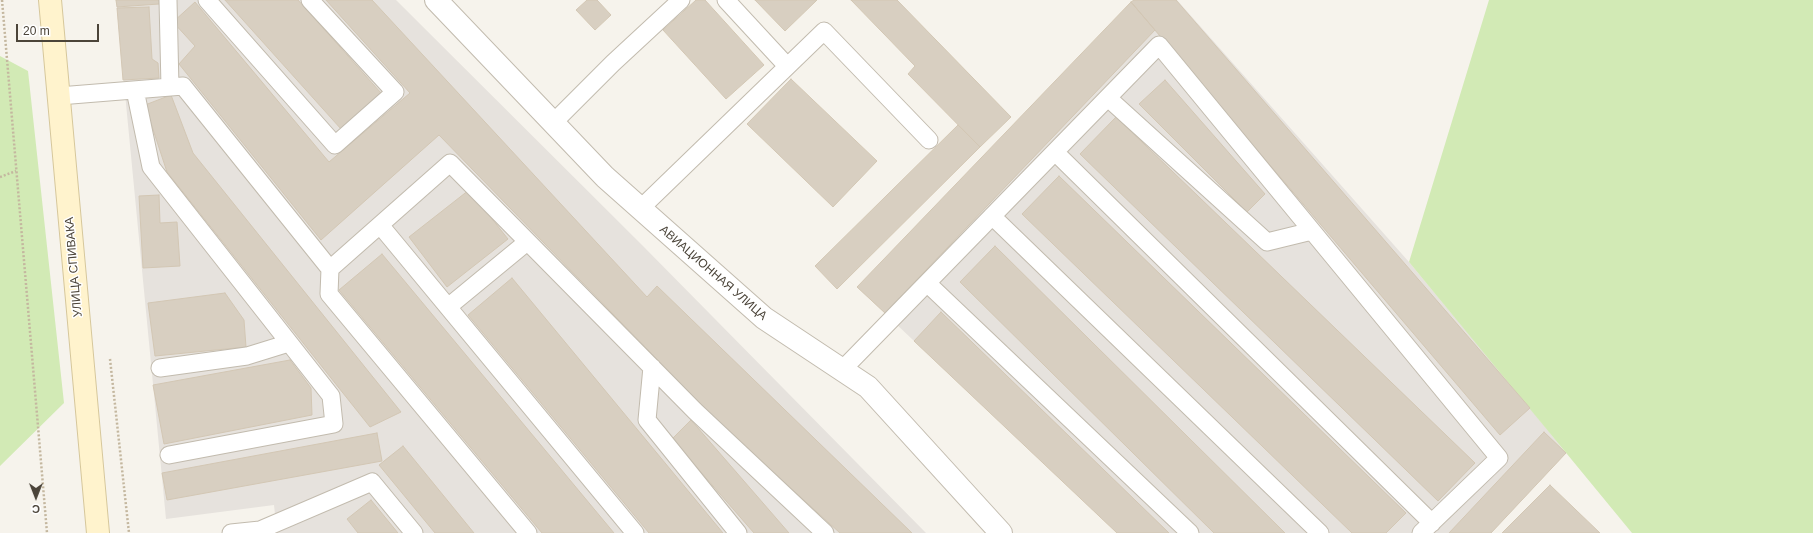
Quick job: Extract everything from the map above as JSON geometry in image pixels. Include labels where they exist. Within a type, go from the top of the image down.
[{"type":"main road","name":"УЛИЦА СПИВАКА","points":[[50,0],[98,533]]},
{"type":"street","name":"АВИАЦИОННАЯ УЛИЦА","points":[[436,0],[604,177],[764,318],[868,387],[1001,533]]},
{"type":"lane","points":[[168,0],[170,87]]},
{"type":"lane","points":[[207,0],[335,145],[395,92],[310,0]]},
{"type":"lane","points":[[553,123],[613,63],[681,0]]},
{"type":"lane","points":[[726,0],[787,66]]},
{"type":"lane","points":[[640,209],[824,31],[929,140]]},
{"type":"lane","points":[[842,370],[1159,45],[1499,458],[1426,528],[1055,152]]},
{"type":"lane","points":[[58,96],[183,86],[330,268],[329,294],[528,533]]},
{"type":"lane","points":[[135,90],[151,167],[331,396],[334,424],[169,455]]},
{"type":"lane","points":[[1108,98],[1267,242],[1312,231]]},
{"type":"lane","points":[[330,268],[450,163],[695,411],[825,533]]},
{"type":"lane","points":[[992,216],[1320,533]]},
{"type":"lane","points":[[380,225],[635,533]]},
{"type":"lane","points":[[448,307],[528,242]]},
{"type":"lane","points":[[927,283],[1190,533]]},
{"type":"lane","points":[[160,368],[247,356],[289,343]]},
{"type":"lane","points":[[652,367],[647,420],[738,533]]},
{"type":"lane","points":[[231,533],[260,530],[372,482],[414,533]]},
{"type":"path","points":[[2,0],[47,533]]},
{"type":"path","points":[[0,178],[16,171]]},
{"type":"shaded area","points":[[116,0],[396,0],[642,245],[926,533],[277,533],[274,505],[166,519]]},
{"type":"shaded area","points":[[1134,0],[1177,0],[1409,262],[1566,453],[1491,533],[1117,533],[857,287]]},
{"type":"green space","points":[[1489,0],[1813,0],[1813,533],[1632,533],[1409,262]]},
{"type":"green space","points":[[0,56],[28,71],[64,403],[0,466]]},
{"type":"building","points":[[116,0],[159,0],[159,4],[117,7]]},
{"type":"building","points":[[225,0],[298,0],[381,93],[341,129]]},
{"type":"building","points":[[326,0],[372,0],[647,297],[657,286],[912,533],[840,533],[719,423],[439,135],[321,240],[179,64],[195,46],[173,22],[195,2],[329,162],[410,93]]},
{"type":"building","points":[[587,0],[597,0],[611,15],[595,30],[576,10]]},
{"type":"building","points":[[696,0],[705,0],[764,65],[726,99],[663,30]]},
{"type":"building","points":[[755,0],[817,0],[785,31]]},
{"type":"building","points":[[851,0],[897,0],[1011,117],[980,147],[908,74],[915,66]]},
{"type":"building","points":[[1134,0],[1176,0],[1530,408],[1500,435],[1131,2]]},
{"type":"building","points":[[1131,2],[1155,30],[885,313],[857,287]]},
{"type":"building","points":[[149,7],[152,59],[158,63],[159,78],[123,80],[117,8]]},
{"type":"building","points":[[791,79],[877,161],[833,207],[747,124]]},
{"type":"building","points":[[1165,80],[1265,194],[1247,212],[1139,104]]},
{"type":"building","points":[[171,95],[193,153],[401,412],[370,427],[167,172],[145,105]]},
{"type":"building","points":[[1116,117],[1475,463],[1438,501],[1080,154]]},
{"type":"building","points":[[958,125],[980,147],[837,289],[815,266]]},
{"type":"building","points":[[1059,176],[1406,513],[1386,533],[1352,533],[1022,214]]},
{"type":"building","points":[[469,190],[508,239],[447,287],[409,237]]},
{"type":"building","points":[[159,195],[160,223],[177,222],[180,266],[143,268],[139,196]]},
{"type":"building","points":[[995,246],[1285,533],[1214,533],[960,282]]},
{"type":"building","points":[[382,254],[614,533],[542,533],[339,290]]},
{"type":"building","points":[[512,278],[723,533],[649,533],[468,315]]},
{"type":"building","points":[[225,293],[244,320],[246,347],[155,356],[148,303]]},
{"type":"building","points":[[941,312],[1169,533],[1117,533],[914,341]]},
{"type":"building","points":[[290,360],[311,388],[312,415],[164,444],[153,385]]},
{"type":"building","points":[[691,420],[789,533],[754,533],[672,439]]},
{"type":"building","points":[[1544,432],[1566,453],[1491,533],[1449,533]]},
{"type":"building","points":[[377,433],[382,461],[167,500],[162,473]]},
{"type":"building","points":[[403,446],[474,533],[435,533],[379,465]]},
{"type":"building","points":[[1550,485],[1600,533],[1502,533]]},
{"type":"building","points":[[371,500],[398,533],[358,533],[347,519]]}]
